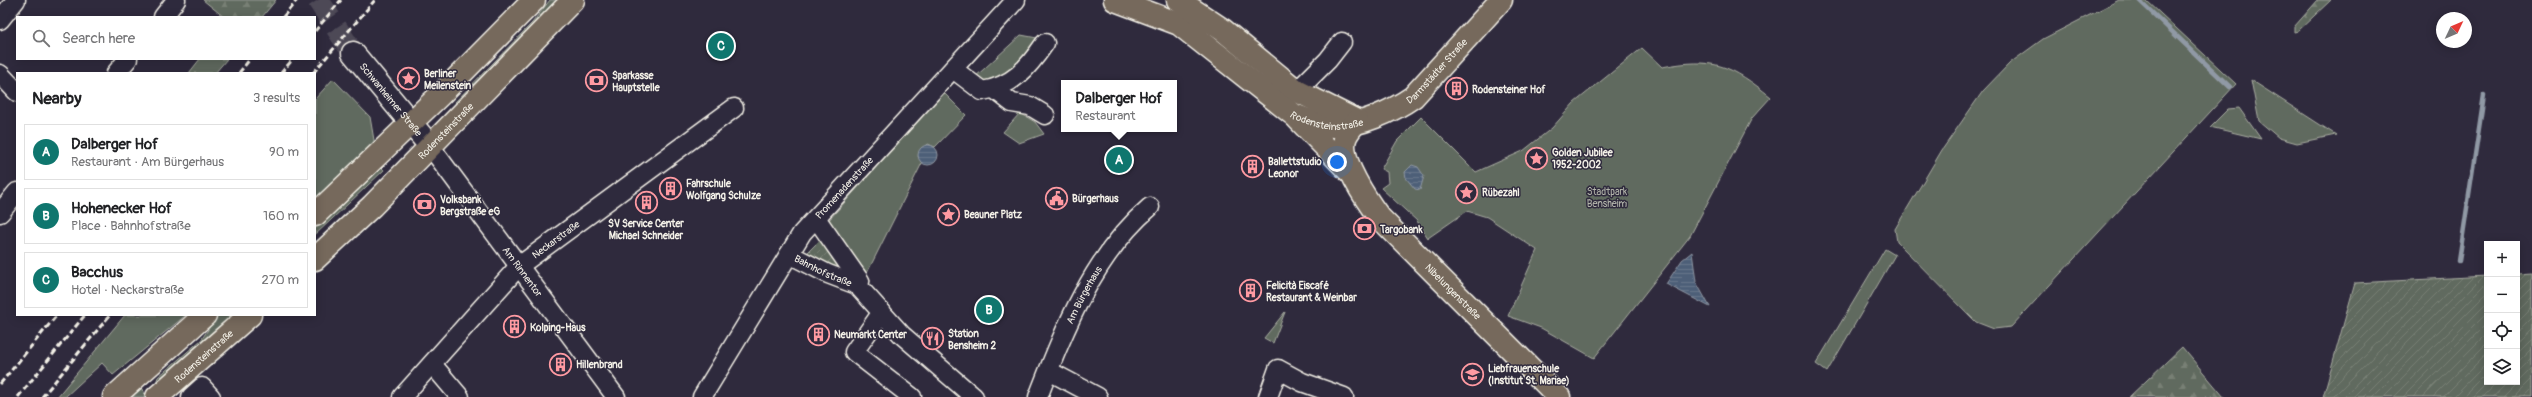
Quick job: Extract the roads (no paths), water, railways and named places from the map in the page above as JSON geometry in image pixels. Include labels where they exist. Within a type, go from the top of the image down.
[{"type":"main road","points":[[316,214],[411,123],[534,0]]},
{"type":"main road","name":"Rodensteinstraße","points":[[316,258],[372,206],[573,0]]},
{"type":"main road","name":"Rodensteinstraße","points":[[1115,0],[1179,24],[1294,115],[1330,125],[1345,125],[1357,121]]},
{"type":"main road","name":"Darmstädter Straße","points":[[1357,121],[1396,109],[1413,98],[1501,0]]},
{"type":"main road","name":"Rodensteinstraße","points":[[1188,2],[1297,91],[1357,121]]},
{"type":"main road","name":"Schwanheimer Straße","points":[[353,53],[430,146]]},
{"type":"main road","points":[[1294,115],[1327,147],[1356,179]]},
{"type":"main road","name":"Nibelungenstraße","points":[[1357,121],[1356,179],[1363,196],[1379,218],[1559,397]]},
{"type":"main road","points":[[114,397],[204,316]]},
{"type":"main road","name":"Rodensteinstraße","points":[[158,396],[249,316]]},
{"type":"main road","points":[[142,372],[146,384],[158,396]]},
{"type":"street","points":[[0,20],[16,0]]},
{"type":"street","points":[[164,16],[176,0]]},
{"type":"street","name":"Promenadenstraße","points":[[702,397],[789,254],[820,224],[953,69],[1016,0]]},
{"type":"street","points":[[1297,91],[1328,60],[1342,42]]},
{"type":"street","points":[[953,69],[982,91],[994,89],[1013,80],[1028,68],[1046,43]]},
{"type":"street","points":[[117,72],[127,60]]},
{"type":"street","points":[[0,74],[16,91]]},
{"type":"street","points":[[994,89],[1012,103],[1030,106],[1045,115]]},
{"type":"street","name":"Neckarstraße","points":[[402,397],[519,266],[734,108]]},
{"type":"street","name":"Am Rinnentor","points":[[430,146],[616,397]]},
{"type":"street","points":[[0,213],[16,193]]},
{"type":"street","name":"Am Bürgerhaus","points":[[1038,397],[1076,308],[1093,276],[1131,223],[1150,207]]},
{"type":"street","name":"Bahnhofstraße","points":[[820,224],[860,281],[857,285]]},
{"type":"street","name":"Bahnhofstraße","points":[[789,254],[828,274],[857,285],[902,335],[974,397]]},
{"type":"street","points":[[882,312],[854,352],[912,397]]},
{"type":"street","points":[[432,364],[460,397]]},
{"type":"street","points":[[1268,397],[1278,369],[1302,382],[1344,397]]},
{"type":"street","points":[[1049,370],[1098,397]]},
{"type":"water","points":[[928,145],[935,148],[938,155],[935,162],[928,165],[921,162],[918,155],[921,148]]},
{"type":"water","points":[[1412,165],[1418,167],[1424,176],[1420,190],[1415,189],[1406,178],[1405,172]]},
{"type":"water","points":[[1692,252],[1696,282],[1710,307],[1666,284],[1682,260]]},
{"type":"waterway","points":[[2139,0],[2230,87]]},
{"type":"waterway","points":[[2459,261],[2484,95]]},
{"type":"tunnel","points":[[318,0],[353,53]]},
{"type":"railway","points":[[284,16],[297,0]]},
{"type":"railway","points":[[316,30],[341,0]]},
{"type":"railway","points":[[314,72],[375,0]]},
{"type":"railway","points":[[240,72],[249,60]]},
{"type":"railway","points":[[282,72],[292,60]]},
{"type":"railway","points":[[0,384],[56,316]]},
{"type":"railway","points":[[18,397],[84,316]]},
{"type":"railway","points":[[42,397],[109,316]]},
{"type":"place","name":"Bacchus","points":[[721,46]]},
{"type":"place","name":"Berliner Meilenstein","points":[[409,79]]},
{"type":"place","name":"Sparkasse Hauptstelle","points":[[597,81]]},
{"type":"place","name":"Rodensteiner Hof","points":[[1457,89]]},
{"type":"place","name":"Golden Jubilee 1952-2002","points":[[1536,158]]},
{"type":"place","name":"Dalberger Hof","points":[[1119,160]]},
{"type":"place","name":"Ballettstudio Leonor","points":[[1252,167]]},
{"type":"place","name":"Fahrschule Wolfgang Schulze","points":[[671,189]]},
{"type":"place","name":"Rübezahl","points":[[1467,192]]},
{"type":"place","name":"Bürgerhaus","points":[[1057,198]]},
{"type":"place","name":"SV Service Center Michael Schneider","points":[[646,203]]},
{"type":"place","name":"Volksbank Bergstraße eG","points":[[425,205]]},
{"type":"place","name":"Beauner Platz","points":[[949,214]]},
{"type":"place","name":"Targobank","points":[[1364,229]]},
{"type":"place","name":"Felicità Eiscafé Restaurant & Weinbar","points":[[1250,291]]},
{"type":"place","name":"Hohenecker Hof","points":[[989,310]]},
{"type":"place","name":"Kolping-Haus","points":[[515,327]]},
{"type":"place","name":"Neumarkt Center","points":[[818,334]]},
{"type":"place","name":"Station Bensheim 2","points":[[932,339]]},
{"type":"place","name":"Hillenbrand","points":[[560,364]]},
{"type":"place","name":"Liebfrauenschule (Institut St. Mariae)","points":[[1472,374]]},
{"type":"park label","name":"Stadtpark Bensheim","points":[[1607,196]]}]
